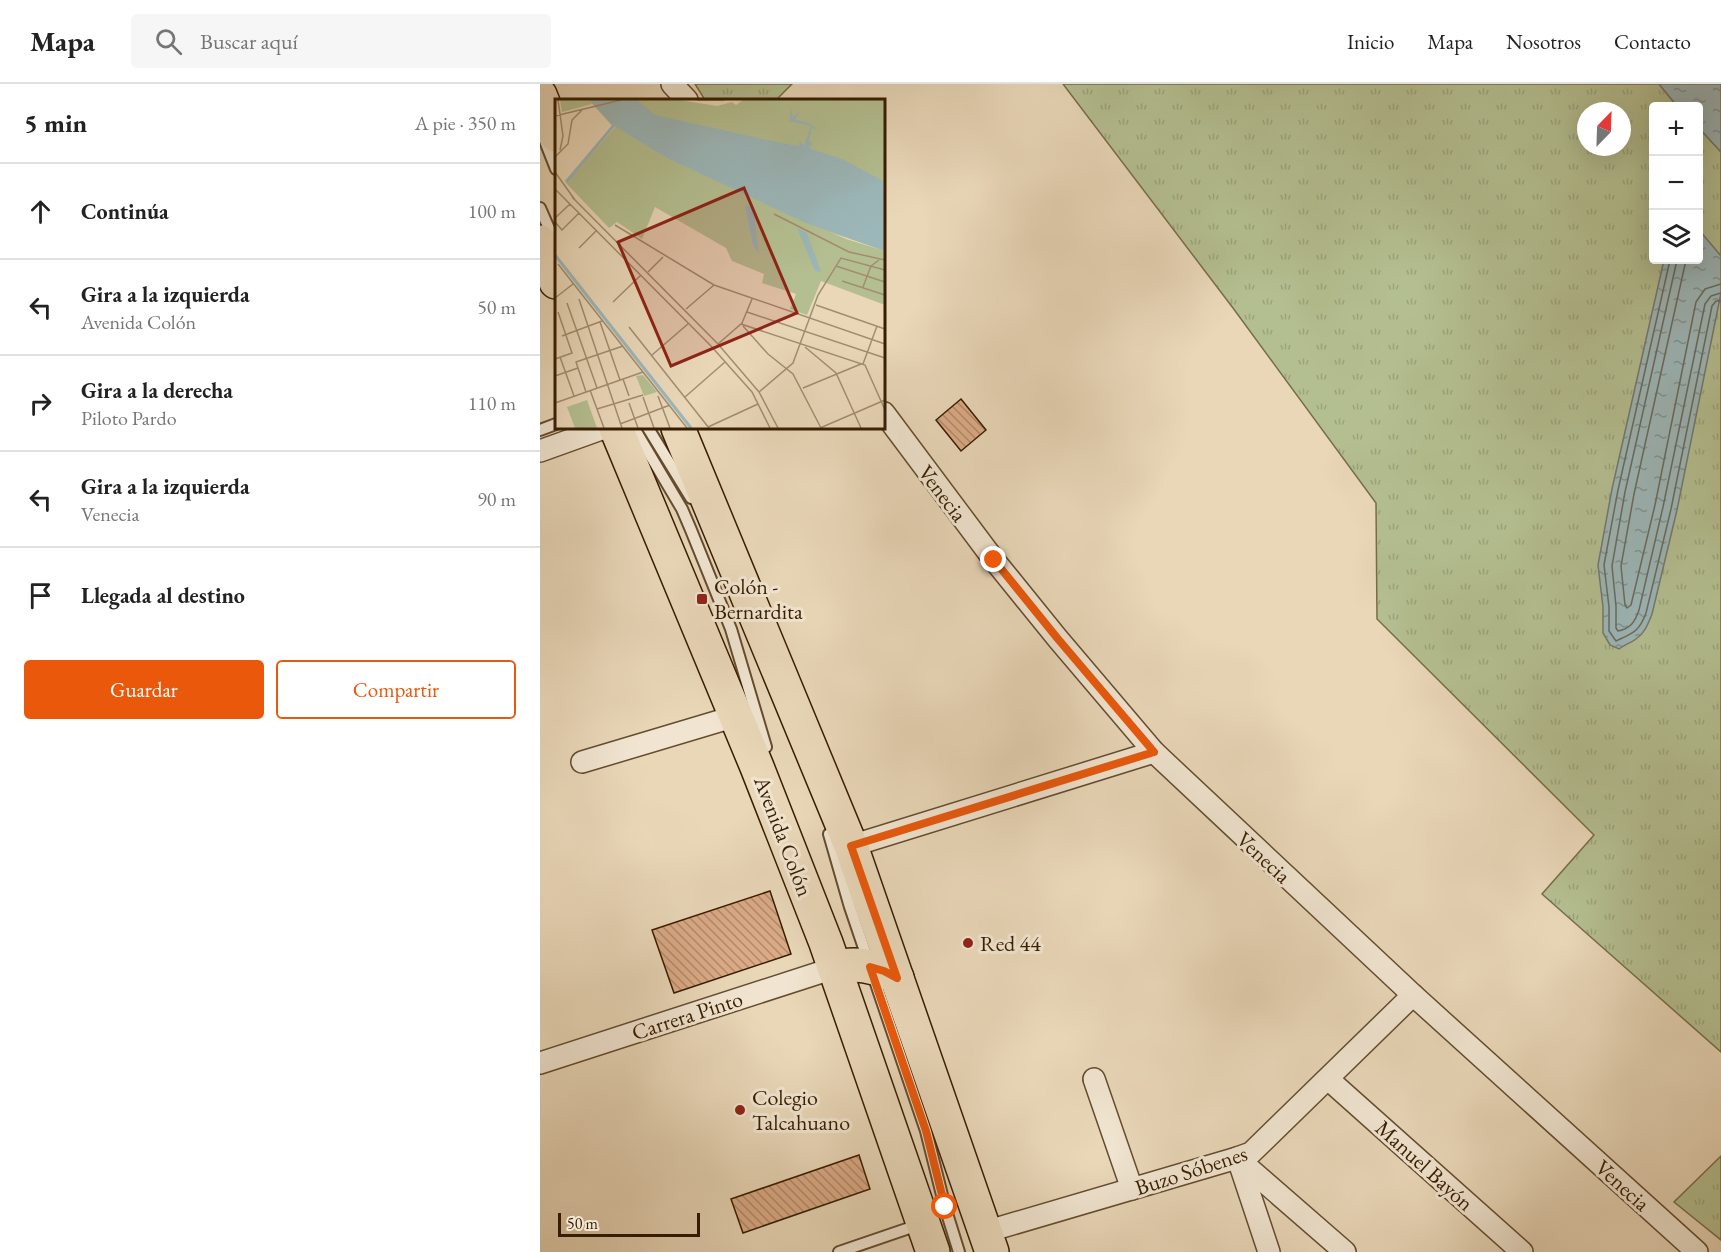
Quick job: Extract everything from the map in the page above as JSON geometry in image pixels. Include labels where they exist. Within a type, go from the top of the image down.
[{"type":"main road","points":[[540,95],[555,132]]},
{"type":"main road","points":[[540,242],[555,280]]},
{"type":"main road","name":"Avenida Colón","points":[[616,429],[736,716],[988,1242]]},
{"type":"main road","name":"Avenida Colón","points":[[678,429],[851,846],[858,968],[929,1238]]},
{"type":"street","points":[[672,84],[686,99]]},
{"type":"street","name":"Venecia","points":[[885,414],[994,560],[1154,752],[1413,995],[1697,1252]]},
{"type":"street","points":[[540,451],[561,433],[595,429]]},
{"type":"street","points":[[582,762],[736,716]]},
{"type":"street","points":[[851,846],[1154,752]]},
{"type":"street","name":"Carrera Pinto","points":[[540,1063],[858,968]]},
{"type":"street","name":"Buzo Sóbenes","points":[[988,1242],[1132,1189],[1238,1158],[1258,1147],[1413,995]]},
{"type":"street","points":[[1094,1079],[1132,1189]]},
{"type":"street","name":"Manuel Bayón","points":[[1328,1079],[1522,1252]]},
{"type":"street","points":[[1238,1158],[1269,1252]]},
{"type":"street","points":[[1238,1158],[1345,1252]]},
{"type":"lane","points":[[540,130],[555,167]]},
{"type":"lane","points":[[540,208],[555,244]]},
{"type":"lane","points":[[635,429],[682,509],[691,530],[731,629],[754,712],[771,761]]},
{"type":"lane","points":[[649,429],[698,512]]},
{"type":"lane","points":[[540,430],[561,433]]},
{"type":"lane","points":[[824,819],[858,968],[920,1114],[959,1252]]},
{"type":"lane","points":[[839,1252],[929,1238]]},
{"type":"green space","points":[[695,84],[792,84],[777,99],[704,99]]},
{"type":"green space","points":[[1063,84],[1659,84],[1674,102],[1649,102],[1649,264],[1703,264],[1703,132],[1721,152],[1721,1052],[1542,894],[1594,835],[1377,619],[1376,503],[1233,308]]},
{"type":"green space","points":[[1721,1156],[1721,1240],[1674,1202]]},
{"type":"water","points":[[1659,84],[1721,84],[1721,152],[1703,132],[1703,102],[1674,102]]},
{"type":"water","points":[[1703,235],[1721,256],[1721,293],[1677,510],[1652,614],[1642,634],[1619,649],[1610,645],[1603,633],[1603,607],[1598,565],[1612,489],[1663,264],[1703,264]]},
{"type":"building","points":[[961,399],[986,430],[961,451],[936,420]]},
{"type":"building","points":[[770,891],[791,954],[674,993],[652,930]]},
{"type":"building","points":[[859,1155],[870,1189],[743,1233],[731,1199]]},
{"type":"place","name":"Colón - Bernardita","points":[[702,599]]},
{"type":"place","name":"Red 44","points":[[968,943]]},
{"type":"place","name":"Colegio Talcahuano","points":[[740,1110]]},
{"type":"route","points":[[945,1207],[918,1105],[870,967],[897,978],[851,846],[1154,752],[1129,725],[994,560]]}]
